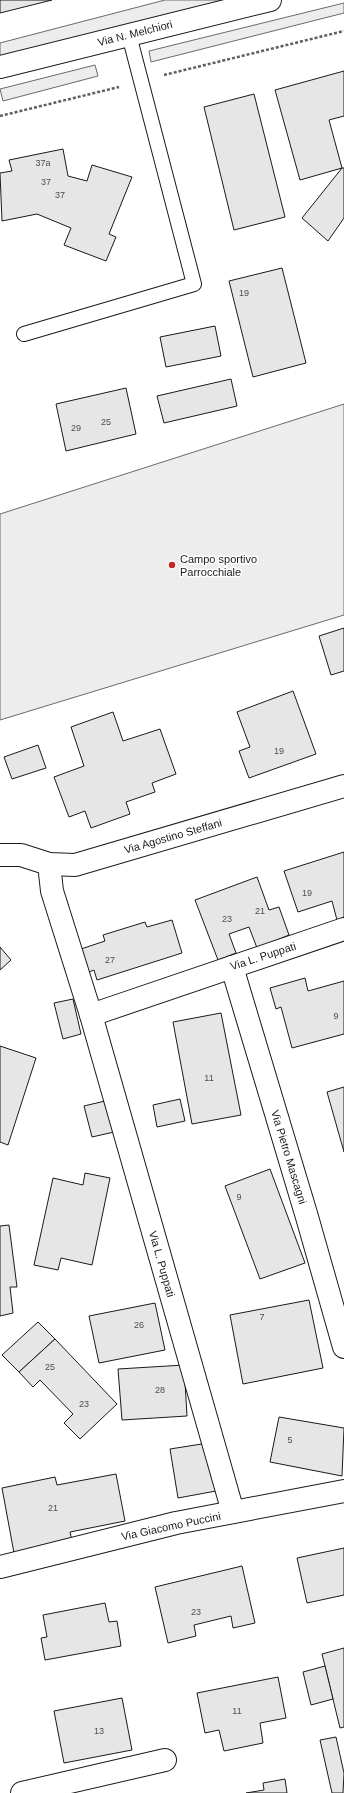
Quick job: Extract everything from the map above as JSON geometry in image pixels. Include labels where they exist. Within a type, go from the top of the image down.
[{"type":"street","name":"Via N. Melchiori","points":[[0,67],[270,0]]},
{"type":"street","name":"Via Agostino Steffani","points":[[0,854],[21,855],[49,864],[75,865],[344,786]]},
{"type":"street","name":"Via L. Puppati","points":[[49,864],[52,891],[91,1015],[233,1512]]},
{"type":"street","name":"Via L. Puppati","points":[[91,1015],[232,966],[344,930]]},
{"type":"street","name":"Via Pietro Mascagni","points":[[232,966],[305,1210],[344,1347]]},
{"type":"street","name":"Via Giacomo Puccini","points":[[0,1567],[176,1523],[344,1491]]},
{"type":"street","points":[[22,1793],[165,1760]]},
{"type":"lane","points":[[24,334],[194,284],[129,35]]},
{"type":"path","points":[[157,77],[220,60],[344,31]]},
{"type":"path","points":[[0,116],[122,86]]},
{"type":"shaded area","points":[[165,0],[270,0],[0,67],[0,43]]},
{"type":"shaded area","points":[[344,3],[344,13],[151,62],[149,51]]},
{"type":"shaded area","points":[[95,65],[98,76],[3,101],[0,89]]},
{"type":"shaded area","name":"Campo sportivo Parrocchiale","points":[[344,404],[344,615],[0,720],[0,514]]},
{"type":"building","points":[[0,0],[52,0],[0,13]]},
{"type":"building","points":[[344,71],[344,116],[329,120],[342,168],[300,180],[275,90]]},
{"type":"building","points":[[254,94],[285,217],[234,230],[204,107]]},
{"type":"building","points":[[63,149],[68,176],[87,181],[92,165],[132,177],[109,234],[116,237],[106,261],[64,245],[71,228],[37,214],[2,221],[0,173],[12,171],[9,160]]},
{"type":"building","points":[[342,168],[344,168],[344,218],[328,241],[302,218]]},
{"type":"building","points":[[282,268],[306,363],[253,377],[229,281]]},
{"type":"building","points":[[215,326],[221,356],[166,367],[160,337]]},
{"type":"building","points":[[231,379],[237,406],[164,423],[157,396]]},
{"type":"building","points":[[126,388],[136,434],[66,451],[56,404]]},
{"type":"building","points":[[344,628],[344,671],[331,675],[319,636]]},
{"type":"building","points":[[293,691],[316,754],[249,778],[239,751],[250,747],[237,712]]},
{"type":"building","points":[[113,712],[123,741],[160,729],[176,774],[152,783],[155,792],[126,802],[130,814],[91,828],[85,811],[69,817],[54,777],[84,766],[71,727]]},
{"type":"building","points":[[38,745],[46,768],[12,779],[4,757]]},
{"type":"building","points":[[344,852],[344,917],[337,920],[332,901],[298,912],[284,871]]},
{"type":"building","points":[[257,877],[269,910],[279,907],[289,935],[257,948],[249,927],[229,934],[236,953],[218,960],[195,900]]},
{"type":"building","points":[[172,920],[182,953],[97,980],[94,970],[86,973],[78,950],[105,941],[103,935],[145,922],[147,927]]},
{"type":"building","points":[[0,947],[11,960],[0,970]]},
{"type":"building","points":[[305,978],[308,991],[344,981],[344,1034],[292,1048],[281,1007],[276,1009],[270,988]]},
{"type":"building","points":[[73,999],[81,1034],[63,1039],[54,1003]]},
{"type":"building","points":[[221,1013],[241,1115],[192,1124],[173,1022]]},
{"type":"building","points":[[0,1046],[36,1058],[8,1145],[0,1142]]},
{"type":"building","points":[[344,1087],[344,1152],[327,1092]]},
{"type":"building","points":[[180,1099],[185,1121],[157,1127],[153,1105]]},
{"type":"building","points":[[105,1101],[114,1132],[92,1137],[84,1106]]},
{"type":"building","points":[[270,1169],[305,1263],[260,1279],[225,1186]]},
{"type":"building","points":[[85,1173],[110,1178],[92,1265],[61,1258],[58,1270],[34,1265],[53,1178],[83,1185]]},
{"type":"building","points":[[9,1225],[17,1287],[10,1287],[13,1313],[0,1316],[0,1226]]},
{"type":"building","points":[[309,1300],[323,1368],[243,1384],[230,1315]]},
{"type":"building","points":[[155,1303],[165,1350],[99,1363],[89,1316]]},
{"type":"building","points":[[38,1322],[55,1339],[19,1372],[2,1355]]},
{"type":"building","points":[[55,1339],[117,1404],[80,1439],[64,1423],[73,1414],[40,1380],[33,1387],[19,1372]]},
{"type":"building","points":[[184,1365],[187,1416],[122,1420],[118,1369]]},
{"type":"building","points":[[279,1417],[344,1428],[342,1476],[270,1462]]},
{"type":"building","points":[[208,1443],[216,1491],[178,1498],[170,1449]]},
{"type":"building","points":[[116,1474],[125,1521],[70,1532],[72,1541],[14,1553],[2,1488],[55,1477],[57,1485]]},
{"type":"building","points":[[344,1548],[344,1595],[307,1603],[297,1558]]},
{"type":"building","points":[[242,1566],[255,1623],[233,1628],[231,1616],[194,1625],[196,1636],[168,1643],[155,1587]]},
{"type":"building","points":[[105,1603],[109,1622],[117,1621],[121,1646],[45,1660],[41,1638],[47,1637],[43,1615]]},
{"type":"building","points":[[344,1648],[344,1727],[340,1728],[322,1654]]},
{"type":"building","points":[[325,1666],[333,1699],[311,1705],[303,1672]]},
{"type":"building","points":[[278,1677],[286,1718],[260,1723],[263,1743],[224,1751],[219,1730],[205,1733],[197,1693]]},
{"type":"building","points":[[122,1698],[132,1750],[64,1763],[54,1711]]},
{"type":"building","points":[[336,1737],[344,1773],[343,1793],[332,1793],[320,1740]]},
{"type":"building","points":[[285,1779],[287,1793],[246,1793],[264,1790],[263,1783]]},
{"type":"place","name":"Campo sportivo Parrocchiale","points":[[172,565]]}]
